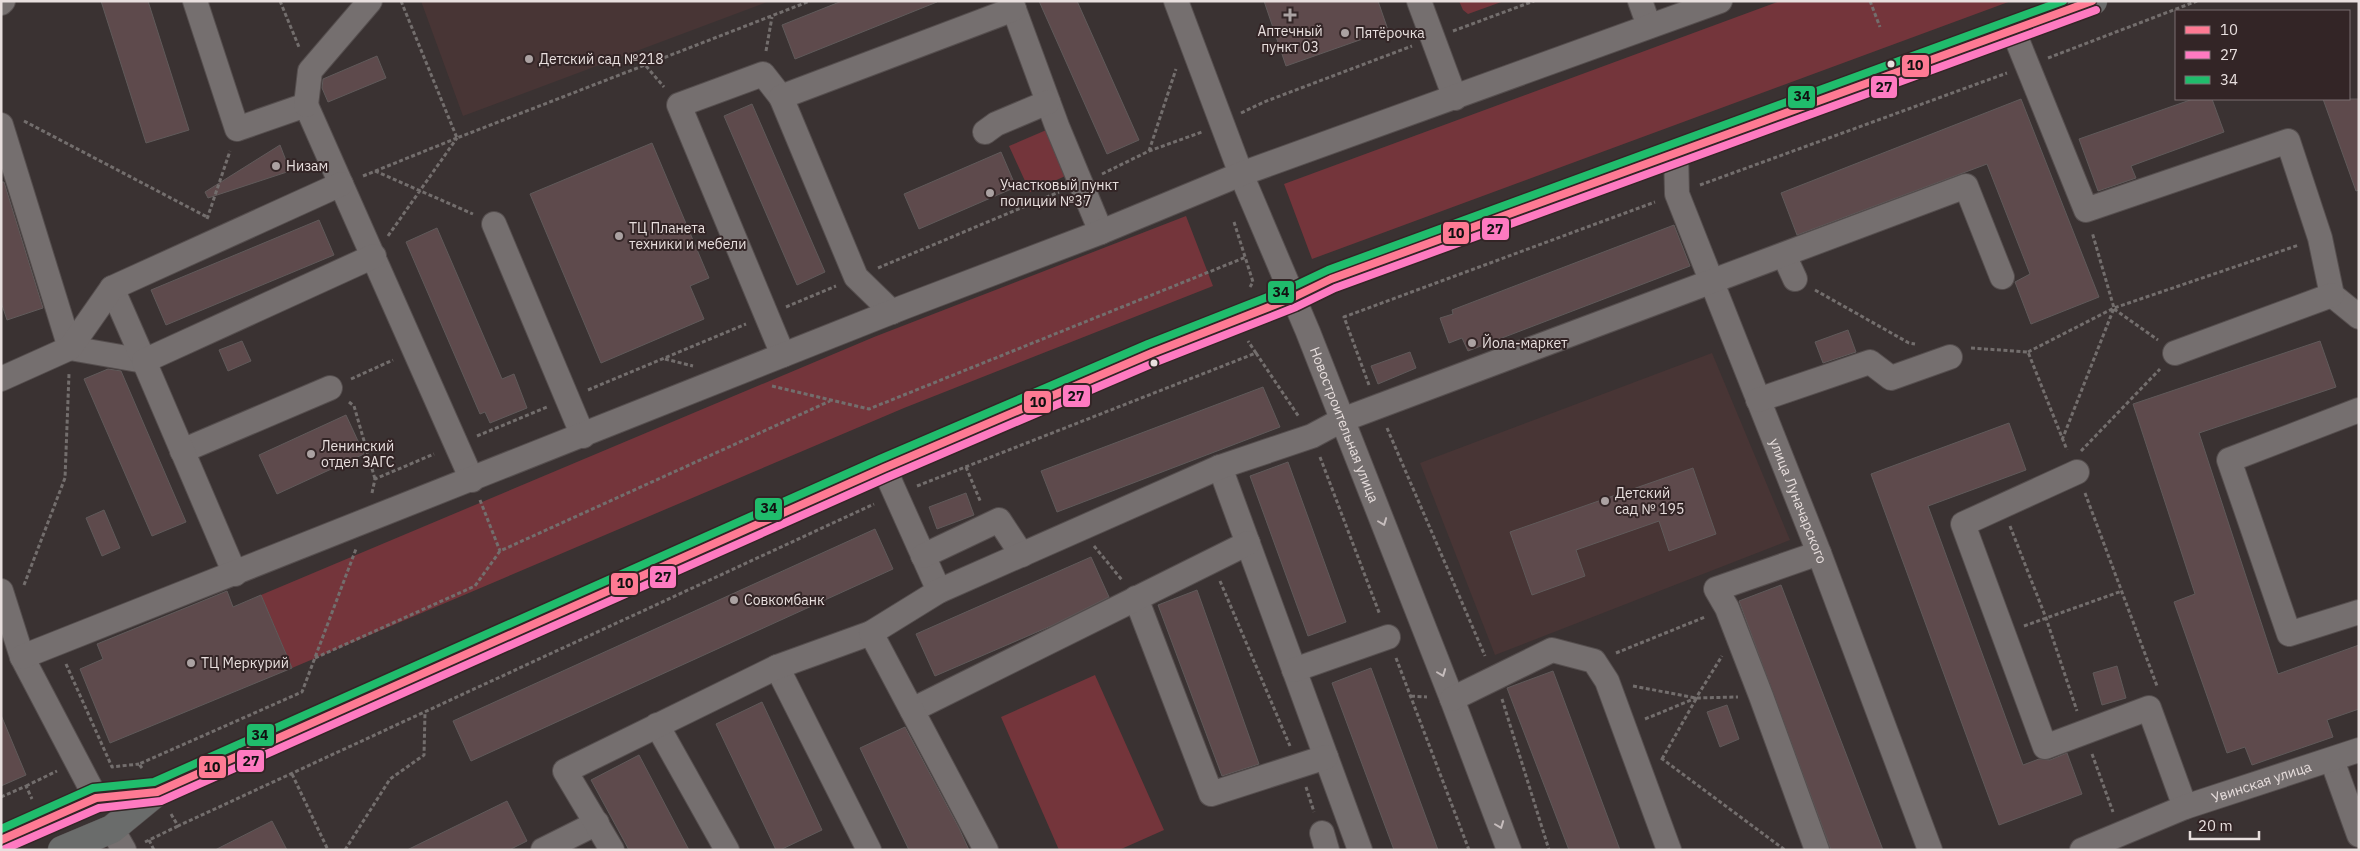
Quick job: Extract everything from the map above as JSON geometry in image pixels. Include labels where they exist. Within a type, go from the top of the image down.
[{"type":"main road","points":[[1,840],[96,798],[157,792],[884,468],[1152,352],[1292,298],[1331,279],[2092,1]]},
{"type":"main road","points":[[62,850],[126,841],[157,792]]},
{"type":"main road","points":[[96,798],[126,841]]},
{"type":"street","points":[[195,1],[237,129],[306,105]]},
{"type":"street","points":[[370,1],[310,72],[306,105],[458,444],[472,480]]},
{"type":"street","name":"Новостроительная улица","points":[[1176,1],[1241,174],[1308,332],[1509,850]]},
{"type":"street","points":[[1419,1],[1455,98]]},
{"type":"street","points":[[1640,1],[1648,26]]},
{"type":"street","points":[[22,657],[892,312],[1101,232],[1241,174],[1720,1]]},
{"type":"street","points":[[781,97],[1012,5],[1048,102],[1101,232]]},
{"type":"street","points":[[2012,30],[2086,210],[2288,141],[2320,238],[2332,295],[2359,317]]},
{"type":"street","points":[[783,355],[679,105],[763,74],[781,97],[856,277],[892,312]]},
{"type":"street","points":[[985,132],[996,124],[1048,102]]},
{"type":"street","points":[[10,122],[70,348]]},
{"type":"street","name":"улица Луначарского","points":[[1676,152],[1677,194],[1819,553],[1930,850]]},
{"type":"street","points":[[1,379],[70,348],[112,288],[342,184]]},
{"type":"street","points":[[612,850],[565,771],[778,667],[871,633],[939,591],[1220,467],[1312,436],[1342,420],[1966,186],[2002,277]]},
{"type":"street","points":[[494,224],[582,436]]},
{"type":"street","points":[[1784,255],[1795,279]]},
{"type":"street","points":[[70,348],[144,361],[374,256]]},
{"type":"street","points":[[112,288],[235,574]]},
{"type":"street","points":[[2176,353],[2332,295]]},
{"type":"street","points":[[1758,400],[1870,362],[1891,378],[1950,357]]},
{"type":"street","points":[[182,451],[330,388]]},
{"type":"street","points":[[2359,410],[2229,460],[2289,634],[2359,612]]},
{"type":"street","points":[[2078,462],[2002,506],[1963,524],[2044,746],[2149,708],[2185,807]]},
{"type":"street","points":[[1220,467],[1360,850]]},
{"type":"street","points":[[884,468],[939,591]]},
{"type":"street","points":[[923,556],[999,520],[1022,555]]},
{"type":"street","points":[[912,710],[1248,543]]},
{"type":"street","points":[[1817,850],[1727,608],[1716,589],[1819,553]]},
{"type":"street","points":[[12,589],[22,657],[96,798]]},
{"type":"street","points":[[1136,598],[1211,794],[1326,757]]},
{"type":"street","points":[[871,633],[986,850]]},
{"type":"street","points":[[1294,670],[1388,637]]},
{"type":"street","points":[[1452,699],[1552,650],[1594,661],[1608,682],[1669,850]]},
{"type":"street","points":[[778,667],[869,850]]},
{"type":"street","points":[[657,725],[727,850]]},
{"type":"street","name":"Увинская улица","points":[[2082,850],[2185,807],[2359,750]]},
{"type":"street","points":[[2332,760],[2359,835]]},
{"type":"street","points":[[543,850],[597,823]]},
{"type":"path","points":[[280,1],[310,72]]},
{"type":"path","points":[[401,1],[457,138]]},
{"type":"path","points":[[342,184],[810,1]]},
{"type":"path","points":[[1264,102],[1534,1]]},
{"type":"path","points":[[1870,1],[1880,27]]},
{"type":"path","points":[[1549,850],[1495,679],[1378,407],[1344,317],[2027,66],[2108,33],[2197,1]]},
{"type":"path","points":[[763,74],[772,17]]},
{"type":"path","points":[[646,65],[679,105]]},
{"type":"path","points":[[1149,152],[1177,65]]},
{"type":"path","points":[[10,122],[236,232]]},
{"type":"path","points":[[198,249],[237,129]]},
{"type":"path","points":[[375,479],[767,316],[1081,183],[1149,152],[1202,132]]},
{"type":"path","points":[[374,256],[457,138]]},
{"type":"path","points":[[375,171],[494,224]]},
{"type":"path","points":[[2062,440],[2114,308],[2086,210]]},
{"type":"path","points":[[2028,352],[2114,308],[2320,238]]},
{"type":"path","points":[[664,358],[868,409],[1246,257]]},
{"type":"path","points":[[2078,462],[2176,353],[2114,308]]},
{"type":"path","points":[[12,589],[65,478],[70,348]]},
{"type":"path","points":[[366,520],[375,479],[354,406],[330,388],[416,350]]},
{"type":"path","points":[[1256,353],[1312,436],[1468,850]]},
{"type":"path","points":[[315,658],[475,586],[500,551],[830,401]]},
{"type":"path","points":[[966,467],[990,524]]},
{"type":"path","points":[[472,480],[500,551]]},
{"type":"path","points":[[2002,506],[2046,618],[2121,834]]},
{"type":"path","points":[[1081,529],[1136,598]]},
{"type":"path","points":[[1212,561],[1298,766],[1325,842]]},
{"type":"path","points":[[2003,633],[2122,592]]},
{"type":"path","points":[[1594,661],[1727,608]]},
{"type":"path","points":[[1646,786],[1696,698],[1736,634]]},
{"type":"path","points":[[51,646],[61,653],[112,767],[139,764]]},
{"type":"path","points":[[1608,682],[1696,698],[1761,696]]},
{"type":"path","points":[[1625,728],[1696,698]]},
{"type":"path","points":[[344,850],[390,779],[424,755],[426,712]]},
{"type":"path","points":[[1655,752],[1785,850]]},
{"type":"path","points":[[292,774],[328,850]]},
{"type":"path","points":[[126,841],[148,840],[178,826]]},
{"type":"path","points":[[148,840],[154,850]]},
{"type":"shaded area","name":"Детский сад №218","points":[[421,1],[770,1],[463,116]]},
{"type":"shaded area","points":[[1459,1],[1504,1],[1468,14],[1463,10]]},
{"type":"shaded area","points":[[1780,1],[2011,1],[1312,259],[1284,184]]},
{"type":"shaded area","points":[[1051,128],[1072,173],[1030,192],[1009,146]]},
{"type":"shaded area","points":[[1186,216],[1213,286],[904,408],[292,668],[261,595],[874,337]]},
{"type":"shaded area","name":"Детский сад № 195","points":[[1712,353],[1790,540],[1495,655],[1420,463]]},
{"type":"shaded area","points":[[1095,675],[1164,830],[1119,850],[1059,850],[1001,717]]},
{"type":"building","points":[[101,1],[148,1],[189,130],[146,143]]},
{"type":"building","points":[[842,1],[937,2],[795,59],[782,25]]},
{"type":"building","points":[[1039,1],[1077,1],[1139,140],[1107,154]]},
{"type":"building","points":[[1264,1],[1378,1],[1388,30],[1286,66]]},
{"type":"building","points":[[377,56],[386,78],[328,102],[322,88],[323,79]]},
{"type":"building","points":[[2021,99],[2099,297],[2031,324],[2015,282],[2030,274],[1987,164],[1797,235],[1781,193]]},
{"type":"building","points":[[2359,99],[2359,190],[2356,191],[2323,100]]},
{"type":"building","points":[[2190,100],[2212,100],[2224,132],[2131,166],[2136,178],[2098,191],[2079,139]]},
{"type":"building","points":[[752,104],[825,272],[797,285],[724,116]]},
{"type":"building","name":"ТЦ Планета техники и мебели","points":[[652,143],[709,278],[690,286],[704,319],[601,363],[530,194]]},
{"type":"building","points":[[280,145],[290,171],[208,198],[205,192]]},
{"type":"building","points":[[1001,152],[1016,187],[919,229],[904,194]]},
{"type":"building","points":[[1,182],[4,182],[43,308],[7,320],[1,302]]},
{"type":"building","points":[[319,220],[334,255],[166,325],[151,290]]},
{"type":"building","points":[[1674,225],[1690,266],[1468,351],[1462,338],[1449,343],[1440,318],[1453,314],[1452,310]]},
{"type":"building","points":[[437,228],[502,379],[514,374],[527,408],[490,423],[485,412],[480,414],[406,242]]},
{"type":"building","points":[[1848,330],[1856,352],[1823,363],[1815,342]]},
{"type":"building","points":[[242,341],[251,361],[228,371],[219,350]]},
{"type":"building","points":[[2320,341],[2336,387],[2199,433],[2278,674],[2359,645],[2359,709],[2327,720],[2333,737],[2252,765],[2245,747],[2227,753],[2174,602],[2195,594],[2133,404]]},
{"type":"building","points":[[1410,352],[1416,368],[1378,384],[1371,366]]},
{"type":"building","points":[[108,369],[121,371],[186,522],[152,536],[84,379]]},
{"type":"building","points":[[1263,387],[1280,427],[1057,512],[1041,471]]},
{"type":"building","name":"Ленинский отдел ЗАГС","points":[[346,415],[364,454],[277,494],[259,455]]},
{"type":"building","points":[[2009,423],[2026,470],[1928,506],[2023,765],[2039,759],[2050,760],[2067,753],[2082,794],[1999,825],[1871,474]]},
{"type":"building","points":[[1288,462],[1346,622],[1308,636],[1250,476]]},
{"type":"building","points":[[1693,468],[1716,534],[1669,551],[1659,521],[1576,550],[1585,576],[1532,595],[1510,532]]},
{"type":"building","points":[[966,493],[974,515],[937,529],[929,507]]},
{"type":"building","points":[[104,510],[120,548],[102,556],[86,518]]},
{"type":"building","points":[[875,529],[893,569],[471,761],[453,721]]},
{"type":"building","points":[[1091,557],[1109,597],[1051,626],[935,676],[916,634]]},
{"type":"building","points":[[1781,585],[1883,850],[1831,850],[1739,601]]},
{"type":"building","points":[[1197,590],[1259,764],[1222,776],[1158,605]]},
{"type":"building","name":"ТЦ Меркурий","points":[[227,591],[233,607],[261,595],[292,668],[110,743],[80,669],[103,659],[97,644]]},
{"type":"building","points":[[2117,666],[2126,698],[2102,705],[2093,673]]},
{"type":"building","points":[[1371,668],[1438,850],[1394,850],[1332,683]]},
{"type":"building","points":[[1553,671],[1620,850],[1569,850],[1507,688]]},
{"type":"building","points":[[762,702],[822,830],[780,850],[776,850],[716,724]]},
{"type":"building","points":[[1727,705],[1739,739],[1720,747],[1707,712]]},
{"type":"building","points":[[1,715],[26,775],[1,786]]},
{"type":"building","points":[[905,727],[969,850],[909,850],[860,748]]},
{"type":"building","points":[[639,755],[689,850],[629,850],[591,780]]},
{"type":"building","points":[[507,801],[527,841],[509,850],[407,850]]},
{"type":"building","points":[[272,821],[287,850],[215,850]]},
{"type":"transit line","name":"34","points":[[1,829],[93,788],[154,782],[880,459],[1148,344],[1288,289],[1328,270],[2063,1]]},
{"type":"transit line","name":"10","points":[[1,840],[96,798],[157,792],[884,468],[1152,353],[1292,298],[1331,279],[2092,1]]},
{"type":"transit line","name":"27","points":[[5,849],[99,808],[161,801],[888,477],[1156,362],[1296,307],[1335,288],[2096,10]]},
{"type":"place","name":"Аптечный пункт 03","points":[[1290,15]]},
{"type":"place","name":"Пятёрочка","points":[[1345,33]]},
{"type":"place","name":"Детский сад №218","points":[[529,59]]},
{"type":"place","name":"Низам","points":[[276,166]]},
{"type":"place","name":"Участковый пункт полиции №37","points":[[990,193]]},
{"type":"place","name":"ТЦ Планета техники и мебели","points":[[619,236]]},
{"type":"place","name":"Йола-маркет","points":[[1472,343]]},
{"type":"place","name":"Ленинский отдел ЗАГС","points":[[311,454]]},
{"type":"place","name":"Детский сад № 195","points":[[1605,501]]},
{"type":"place","name":"Совкомбанк","points":[[734,600]]},
{"type":"place","name":"ТЦ Меркурий","points":[[191,663]]}]
